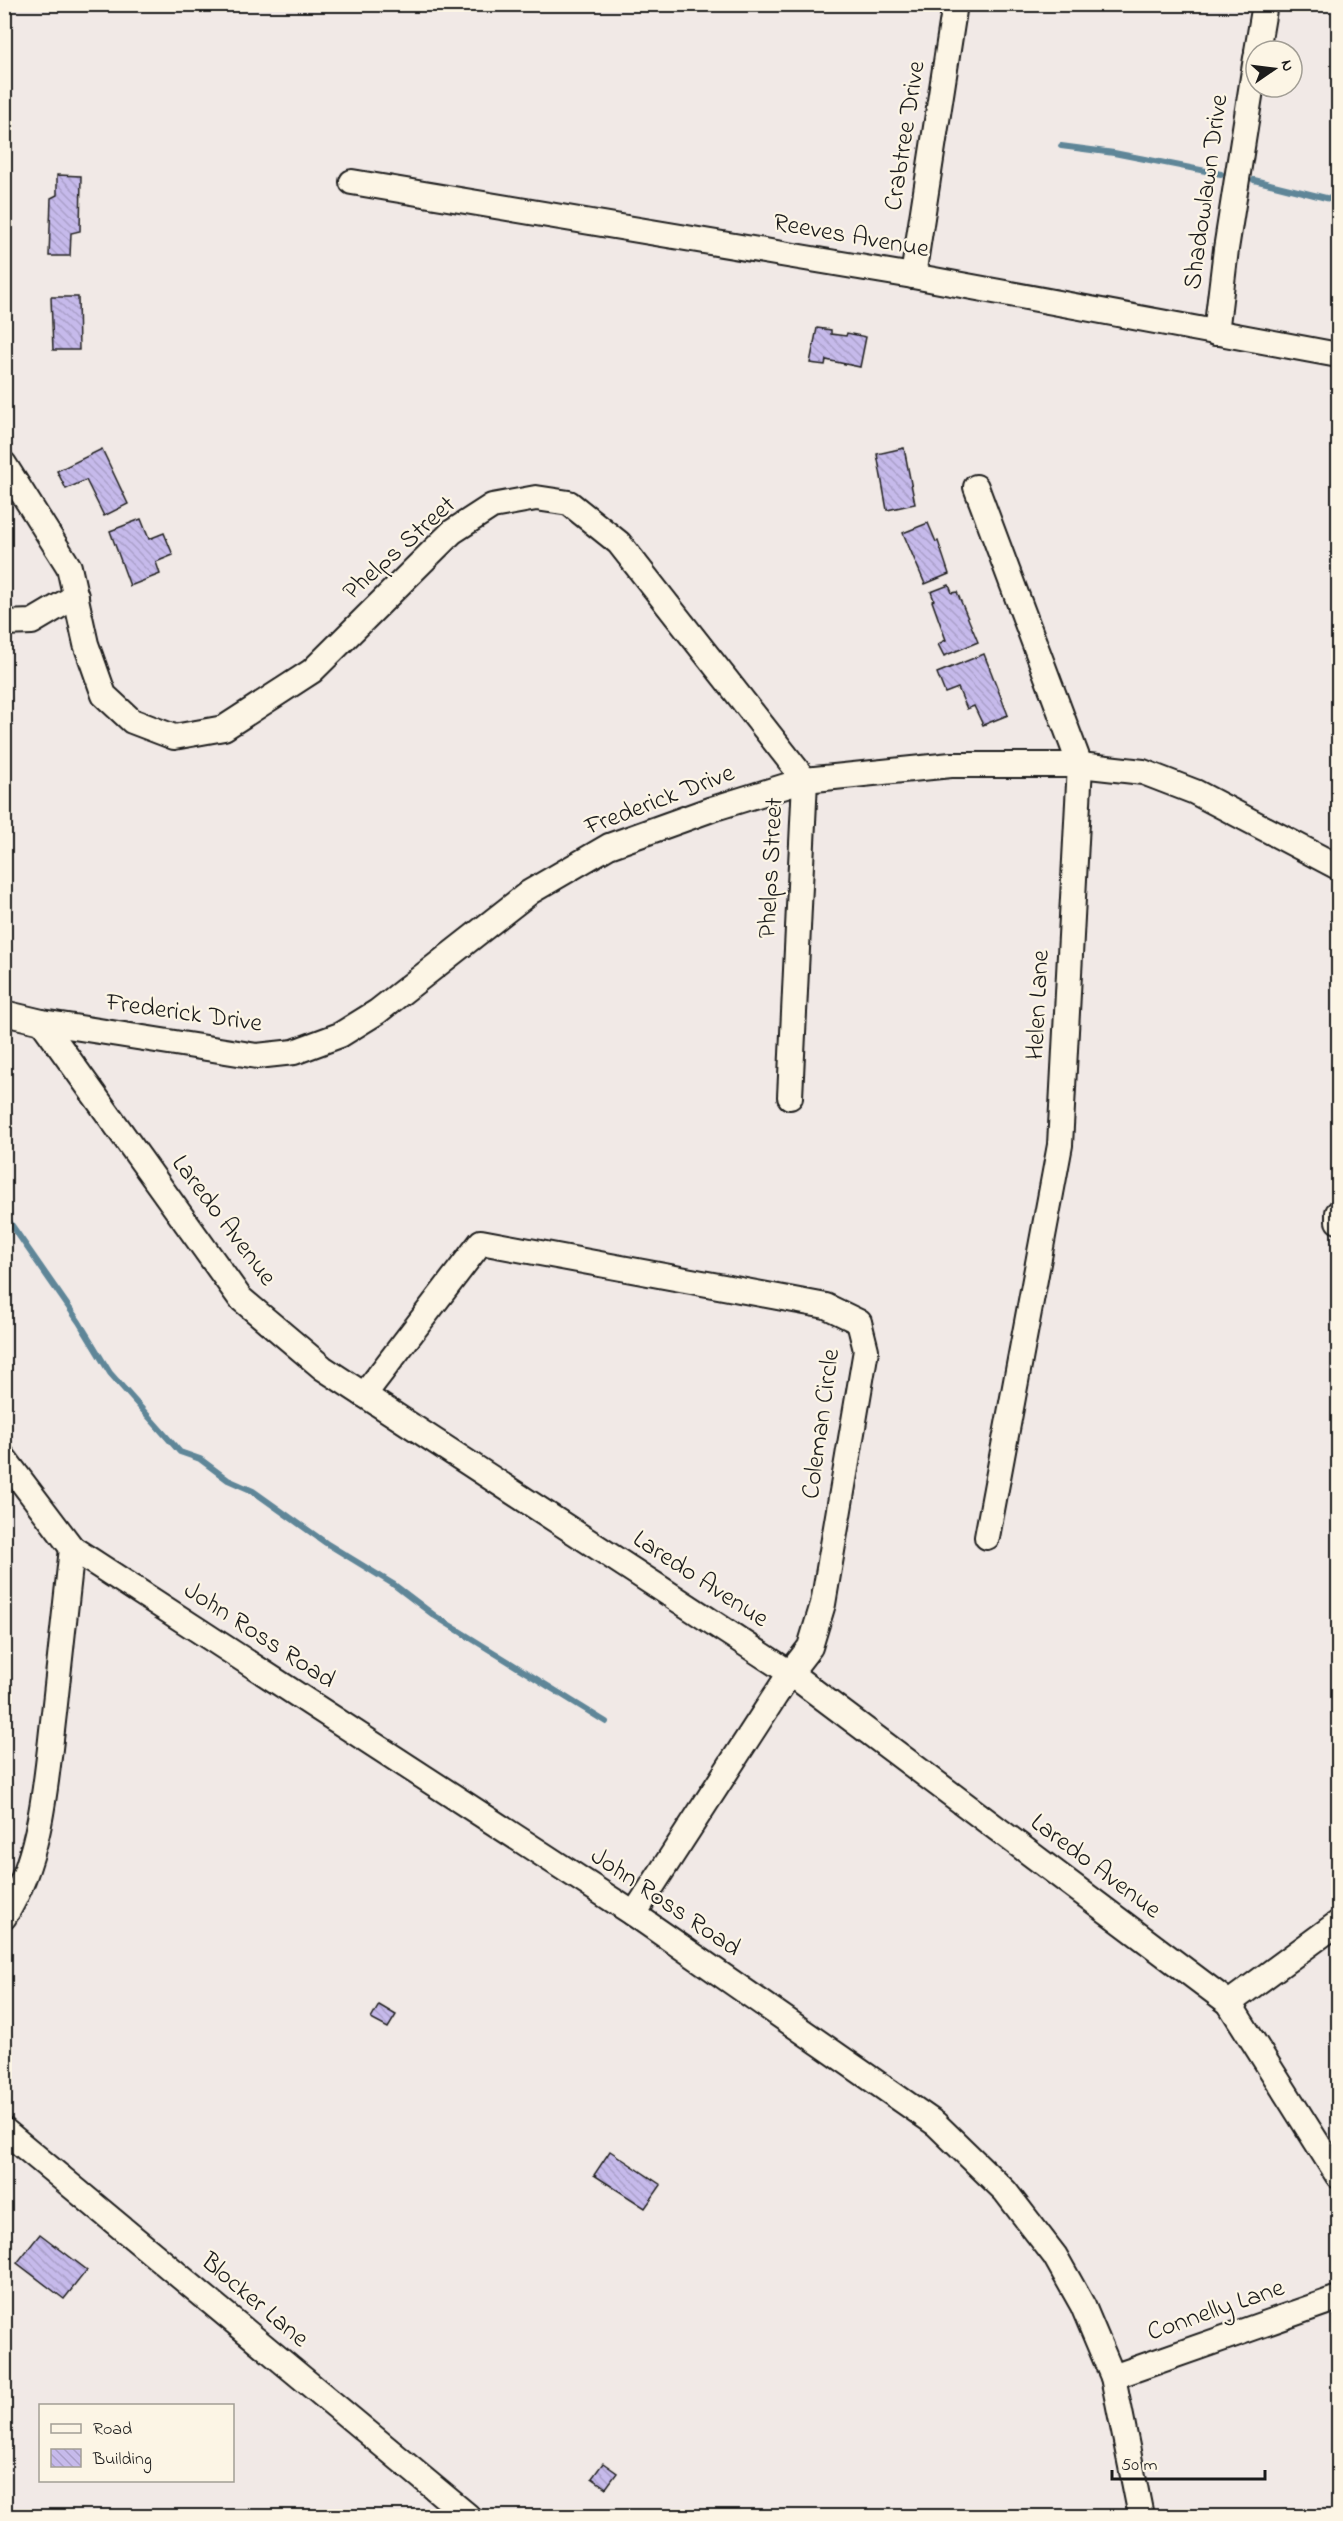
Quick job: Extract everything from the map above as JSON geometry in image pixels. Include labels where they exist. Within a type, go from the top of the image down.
[{"type":"street","name":"Crabtree Drive","points":[[913,276],[955,4]]},
{"type":"street","points":[[1259,39],[1264,4]]},
{"type":"street","name":"Shadowlawn Drive","points":[[1216,333],[1226,249],[1250,99]]},
{"type":"street","name":"Reeves Avenue","points":[[352,182],[913,276],[1338,355]]},
{"type":"street","name":"Phelps Street","points":[[4,464],[69,567],[86,644],[104,695],[132,721],[174,737],[224,728],[312,671],[452,532],[492,506],[536,498],[569,503],[619,543],[805,780],[790,1097]]},
{"type":"street","name":"Helen Lane","points":[[976,487],[1080,765],[1060,1145],[987,1537]]},
{"type":"street","points":[[4,623],[32,622],[76,596]]},
{"type":"street","name":"Frederick Drive","points":[[4,1013],[42,1022],[257,1056],[294,1052],[340,1035],[377,1012],[530,892],[609,846],[712,809],[805,780],[951,765],[1080,765],[1143,772],[1195,792],[1338,867]]},
{"type":"street","name":"Laredo Avenue","points":[[42,1022],[240,1298],[323,1368],[790,1673],[1229,2003],[1338,2176]]},
{"type":"street","points":[[1338,1213],[1338,1221]]},
{"type":"street","name":"Coleman Circle","points":[[364,1395],[481,1242],[826,1306],[859,1322],[866,1350],[823,1604],[810,1647],[790,1673],[634,1914]]},
{"type":"street","name":"John Ross Road","points":[[4,1458],[72,1548],[634,1914],[825,2046],[945,2133],[1005,2191],[1055,2256],[1083,2306],[1113,2377],[1141,2517]]},
{"type":"street","points":[[4,1917],[13,1903],[31,1855],[45,1787],[72,1548]]},
{"type":"street","points":[[1229,2003],[1338,1923]]},
{"type":"street","name":"Blocker Lane","points":[[4,2130],[468,2517]]},
{"type":"street","name":"Connelly Lane","points":[[1113,2377],[1338,2298]]},
{"type":"building","points":[[57,175],[81,176],[80,231],[71,233],[70,256],[49,256],[51,198],[57,195]]},
{"type":"building","points":[[51,297],[78,297],[79,350],[53,350]]},
{"type":"building","points":[[817,328],[831,330],[831,334],[846,336],[847,333],[866,337],[860,367],[826,360],[825,365],[810,363]]},
{"type":"building","points":[[904,448],[915,504],[887,510],[877,454]]},
{"type":"building","points":[[102,449],[128,504],[104,516],[86,480],[66,489],[57,471]]},
{"type":"building","points":[[141,519],[149,539],[164,533],[173,555],[156,562],[160,574],[130,586],[110,531]]},
{"type":"building","points":[[928,523],[936,542],[938,541],[949,574],[925,584],[903,533]]},
{"type":"building","points":[[949,585],[952,593],[957,592],[978,642],[944,656],[938,644],[946,640],[931,592]]},
{"type":"building","points":[[984,654],[1008,715],[983,725],[974,706],[967,709],[958,688],[945,693],[937,673]]},
{"type":"building","points":[[379,2005],[396,2015],[388,2028],[371,2019]]},
{"type":"building","points":[[610,2151],[661,2185],[645,2208],[594,2175]]},
{"type":"building","points":[[40,2234],[87,2270],[64,2299],[17,2263]]},
{"type":"building","points":[[603,2463],[617,2473],[606,2488],[592,2478]]},
{"type":"waterway","points":[[1061,146],[1114,153],[1221,174]]},
{"type":"waterway","points":[[1254,180],[1338,201]]},
{"type":"waterway","points":[[4,1214],[79,1322],[110,1373],[180,1452],[200,1459],[228,1480],[253,1491],[326,1543],[393,1584],[435,1616],[606,1722]]}]
